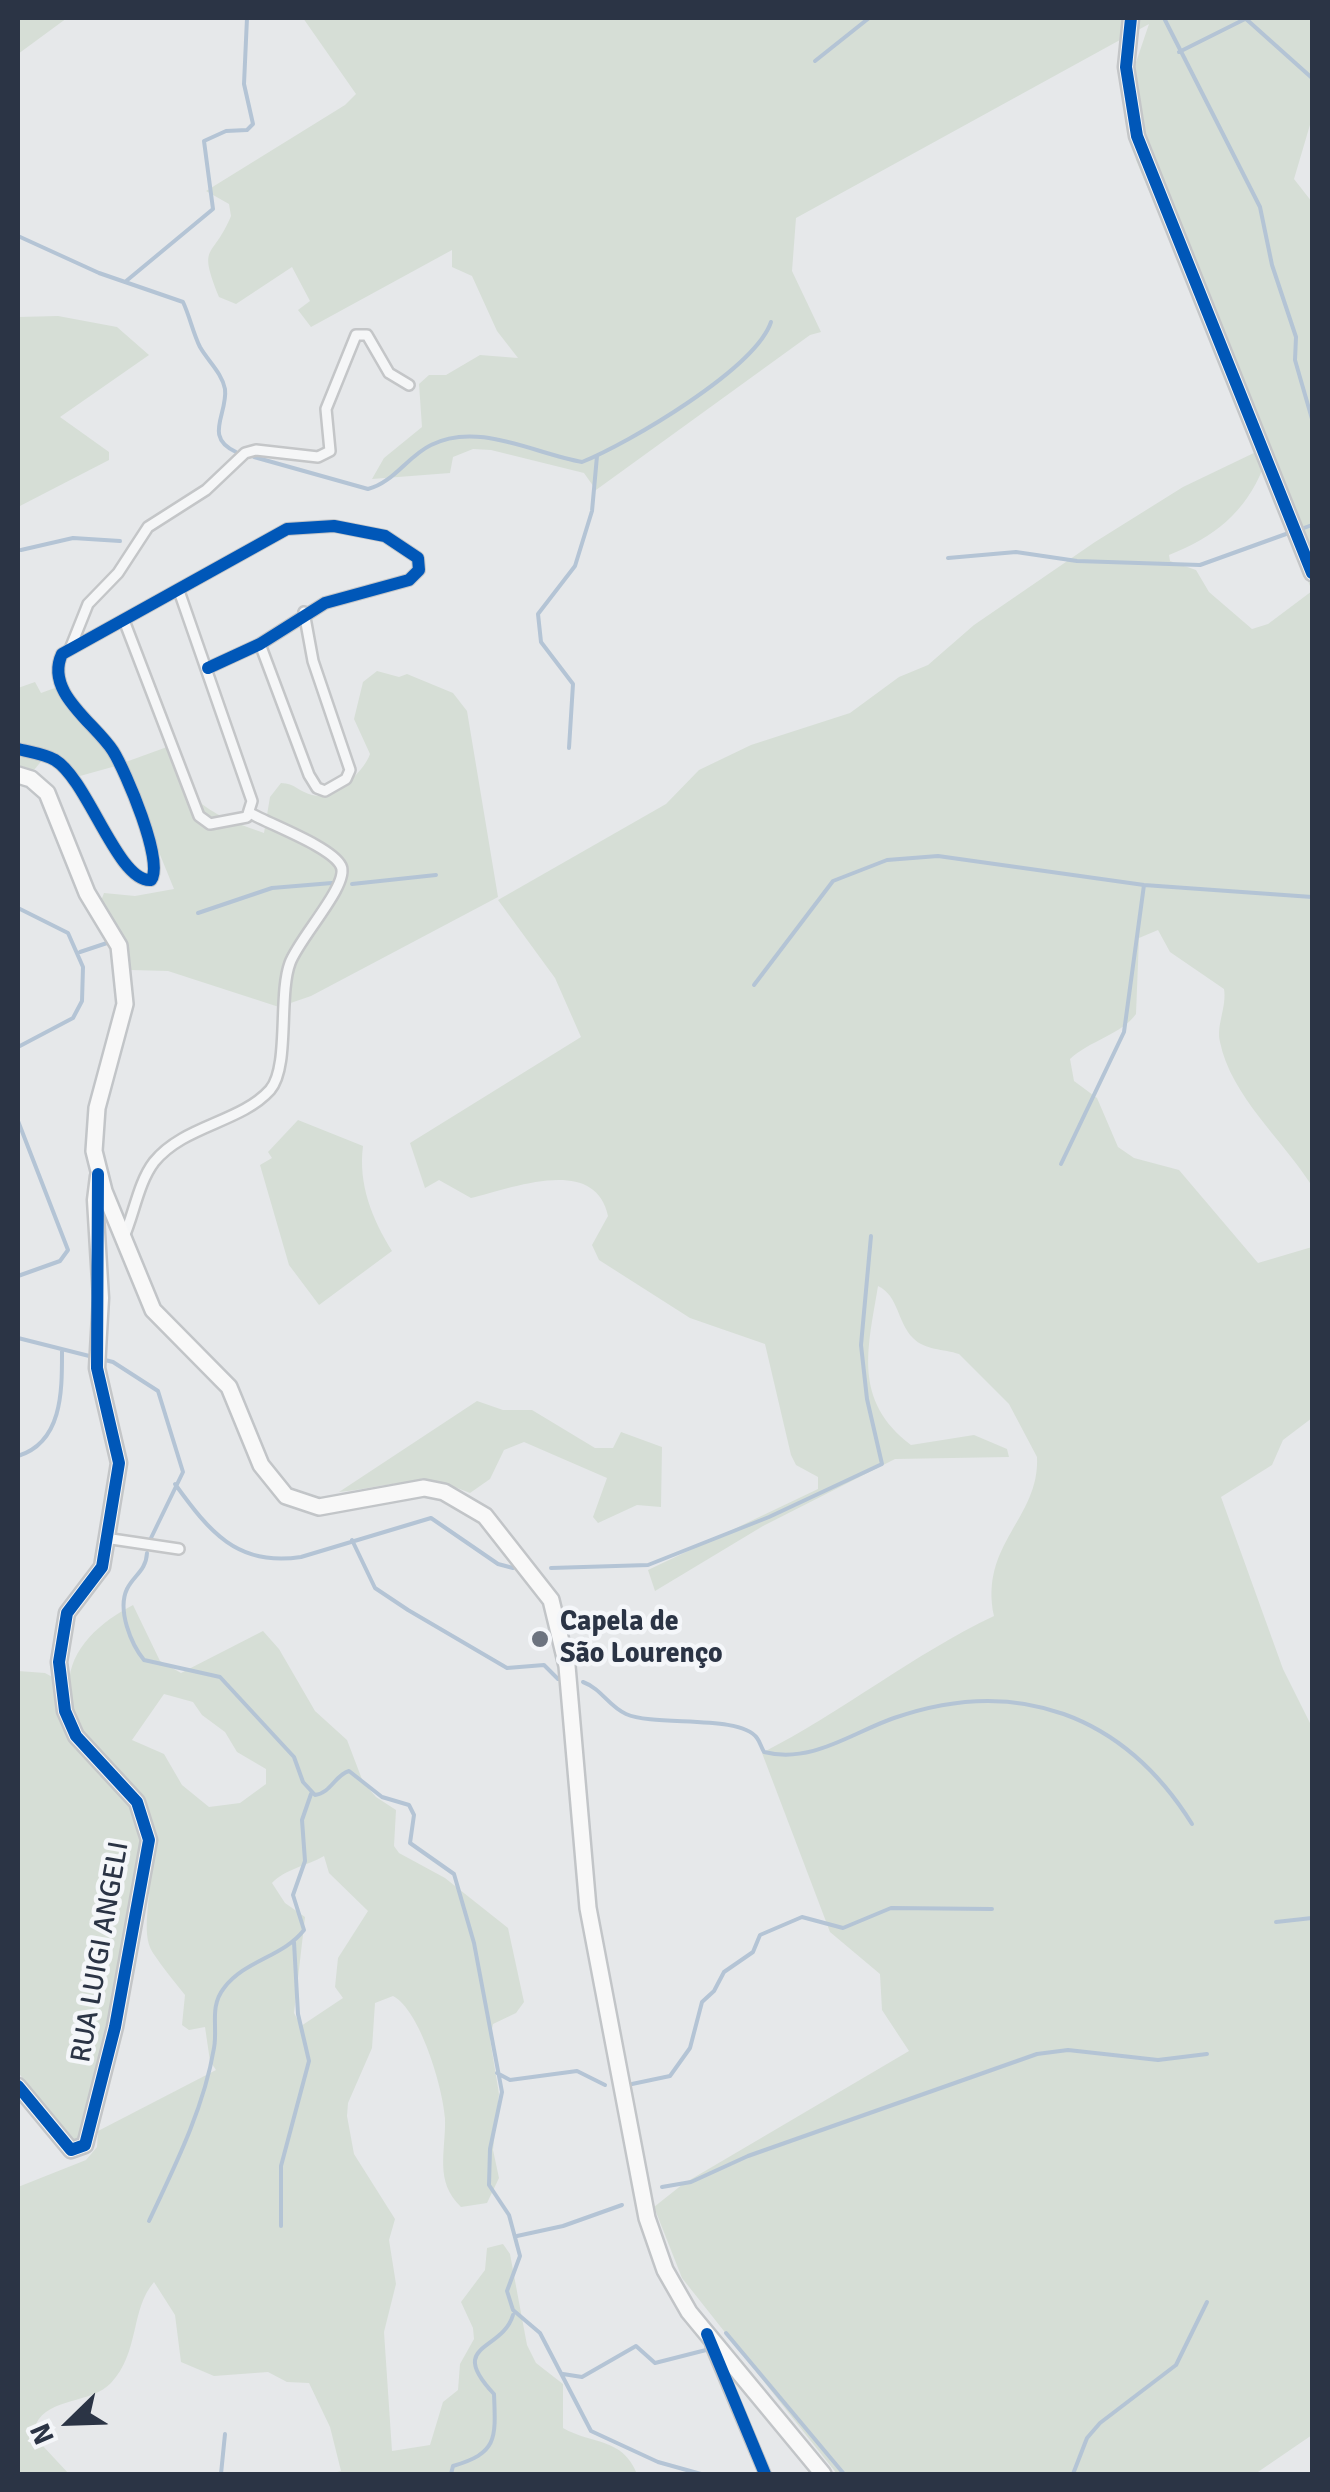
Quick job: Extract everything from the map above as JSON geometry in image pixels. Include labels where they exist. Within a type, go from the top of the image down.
[{"type":"main road","points":[[18,775],[40,785],[53,803],[86,893],[119,946],[124,965],[125,1004],[96,1108],[94,1151],[98,1174],[122,1240],[153,1310],[230,1388],[261,1465],[286,1496],[319,1506],[424,1488],[444,1492],[485,1516],[551,1600],[567,1666],[588,1908],[647,2218],[672,2282],[707,2334],[823,2474]]},
{"type":"street","points":[[1131,18],[1126,66],[1138,136],[1312,574]]},
{"type":"street","points":[[18,749],[55,760],[71,774],[115,850],[142,880],[154,877],[146,832],[117,758],[59,679],[57,664],[70,649],[88,604],[118,573],[148,526],[206,490],[246,453],[256,450],[318,457],[330,452],[326,408],[356,335],[365,333],[389,373],[409,385]]},
{"type":"street","points":[[70,649],[125,623],[277,534],[297,527],[334,526],[384,536],[414,552],[420,564],[405,582],[304,612],[260,644],[208,668]]},
{"type":"street","points":[[179,591],[252,801],[250,812]]},
{"type":"street","points":[[260,644],[316,788],[325,790],[346,779],[350,770],[313,661],[304,612]]},
{"type":"street","points":[[122,1240],[152,1165],[166,1149],[262,1096],[277,1079],[286,975],[310,924],[342,884],[344,875],[334,856],[250,812],[210,824],[199,816],[125,623]]},
{"type":"street","name":"RUA LUIGI ANGELI","points":[[18,2086],[72,2150],[86,2146],[115,2027],[149,1840],[138,1802],[76,1736],[61,1686],[62,1626],[72,1602],[102,1567],[118,1463],[97,1368],[101,1282],[95,1200],[98,1174]]},
{"type":"street","points":[[105,1538],[179,1549]]},
{"type":"street","points":[[707,2334],[764,2474]]},
{"type":"shaded area","points":[[18,18],[67,18],[18,54]]},
{"type":"shaded area","points":[[303,18],[1312,18],[1312,118],[1294,179],[1312,202],[1312,591],[1312,1186],[1246,1099],[1226,1062],[1219,1036],[1224,989],[1170,952],[1158,930],[1139,938],[1136,1014],[1070,1059],[1074,1081],[1097,1098],[1118,1147],[1134,1158],[1179,1170],[1258,1263],[1312,1247],[1312,1418],[1283,1440],[1272,1465],[1221,1497],[1283,1669],[1312,1727],[1312,2435],[1255,2474],[837,2474],[682,2278],[654,2207],[683,2184],[909,2051],[882,2010],[880,1974],[830,1932],[762,1753],[994,1616],[995,1569],[1029,1497],[1037,1457],[1009,1404],[959,1354],[928,1347],[913,1338],[890,1296],[878,1286],[868,1352],[869,1372],[872,1391],[892,1428],[911,1445],[974,1435],[1007,1449],[1009,1457],[895,1459],[763,1526],[655,1591],[648,1570],[818,1489],[818,1477],[796,1465],[791,1455],[765,1344],[690,1318],[599,1260],[592,1245],[608,1216],[600,1197],[587,1186],[550,1180],[471,1198],[439,1180],[425,1188],[410,1143],[581,1037],[555,978],[498,900],[666,804],[699,770],[751,745],[850,713],[899,677],[928,665],[974,625],[1095,542],[1183,487],[1258,451],[1136,160],[1129,83],[1149,24],[796,218],[792,271],[821,332],[810,335],[596,490],[584,473],[473,449],[453,457],[450,473],[372,479],[384,458],[422,427],[419,384],[429,375],[446,375],[480,355],[518,358],[497,331],[472,276],[452,267],[452,250],[311,327],[298,310],[310,301],[292,267],[236,304],[219,297],[208,259],[231,216],[229,204],[206,191],[345,105],[356,94]],"holes":[[[1263,468],[1312,591],[1268,624],[1252,629],[1209,592],[1196,570],[1170,561],[1169,555],[1226,522],[1247,498]]]},
{"type":"shaded area","points":[[58,316],[117,327],[149,355],[60,417],[109,452],[109,460],[18,507],[18,317]]},
{"type":"shaded area","points":[[377,671],[399,677],[407,674],[453,693],[467,711],[498,897],[311,996],[279,1007],[168,971],[131,970],[126,944],[101,901],[104,893],[135,896],[174,889],[123,764],[80,776],[49,752],[34,770],[18,765],[18,688],[35,682],[41,693],[63,685],[107,734],[123,763],[167,747],[183,782],[202,804],[264,833],[270,797],[281,783],[312,795],[329,794],[346,784],[367,761],[370,754],[354,719],[363,682]]},
{"type":"shaded area","points":[[298,1120],[363,1146],[368,1201],[392,1251],[319,1305],[289,1265],[260,1165],[272,1158],[268,1152]]},
{"type":"shaded area","points":[[477,1401],[503,1410],[532,1410],[595,1448],[613,1448],[621,1432],[662,1447],[661,1507],[637,1505],[598,1523],[593,1517],[607,1478],[524,1442],[504,1450],[490,1479],[470,1493],[453,1486],[420,1482],[339,1492]]},
{"type":"shaded area","points":[[133,1605],[160,1661],[181,1673],[263,1631],[279,1649],[315,1711],[347,1740],[363,1782],[376,1797],[396,1810],[394,1846],[399,1853],[445,1878],[508,1928],[524,2002],[516,2013],[493,2024],[490,2039],[499,2094],[493,2150],[499,2178],[487,2203],[461,2207],[447,2187],[443,2166],[445,2118],[435,2070],[412,2017],[393,1996],[375,2003],[372,2048],[348,2103],[354,2154],[395,2219],[389,2240],[396,2284],[384,2332],[392,2451],[430,2445],[443,2402],[458,2390],[460,2364],[474,2339],[461,2302],[485,2270],[487,2248],[503,2244],[510,2254],[527,2345],[536,2363],[563,2384],[563,2428],[615,2448],[631,2462],[637,2474],[329,2474],[341,2471],[330,2427],[309,2383],[287,2382],[268,2372],[214,2376],[181,2362],[175,2315],[154,2282],[141,2305],[127,2358],[111,2383],[103,2390],[50,2409],[36,2424],[42,2445],[69,2474],[18,2474],[18,2187],[86,2160],[97,2147],[98,2131],[216,2070],[210,2061],[205,2027],[189,2030],[182,2025],[185,1995],[149,1944],[148,1867],[89,2134],[73,2147],[18,2072],[18,1671],[45,1673],[69,1686],[70,1672],[81,1648]],"holes":[[[164,1694],[193,1702],[202,1715],[225,1732],[237,1752],[266,1769],[266,1784],[240,1803],[209,1807],[182,1785],[164,1754],[132,1740]],[[324,1856],[329,1873],[368,1911],[338,1958],[335,1987],[343,1998],[301,2026],[294,2013],[305,1917],[285,1903],[272,1883]]]},
{"type":"waterway","points":[[125,282],[213,209],[204,141],[226,131],[247,130],[253,124],[244,84],[247,18]]},
{"type":"waterway","points":[[815,61],[869,18]]},
{"type":"waterway","points":[[1164,18],[1260,207],[1272,265],[1296,337],[1295,360],[1312,419]]},
{"type":"waterway","points":[[1245,18],[1312,78]]},
{"type":"waterway","points":[[1179,52],[1247,18]]},
{"type":"waterway","points":[[18,236],[99,273],[183,302],[200,347],[223,383],[225,398],[219,432],[226,446],[236,452]]},
{"type":"waterway","points":[[254,457],[368,489],[385,481],[431,445],[468,436],[582,462],[658,422],[717,382],[760,341],[771,322]]},
{"type":"waterway","points":[[569,748],[573,684],[541,642],[538,614],[575,566],[592,511],[597,456]]},
{"type":"waterway","points":[[1304,528],[1312,525]]},
{"type":"waterway","points":[[948,558],[1016,552],[1077,561],[1200,565],[1286,534]]},
{"type":"waterway","points":[[21,550],[73,538],[120,541]]},
{"type":"waterway","points":[[754,985],[833,881],[887,860],[938,856],[1144,885],[1312,897]]},
{"type":"waterway","points":[[352,884],[436,875]]},
{"type":"waterway","points":[[198,913],[272,888],[332,883]]},
{"type":"waterway","points":[[1061,1164],[1124,1032],[1144,885]]},
{"type":"waterway","points":[[18,908],[68,933],[83,967],[82,1001],[73,1018],[18,1047]]},
{"type":"waterway","points":[[80,952],[107,943]]},
{"type":"waterway","points":[[18,1121],[68,1250],[60,1261],[18,1276]]},
{"type":"waterway","points":[[551,1568],[648,1565],[769,1517],[882,1464],[867,1399],[861,1345],[871,1236]]},
{"type":"waterway","points":[[18,1338],[113,1362],[158,1391],[183,1472],[151,1538]]},
{"type":"waterway","points":[[18,1456],[33,1449],[52,1427],[60,1398],[62,1351]]},
{"type":"waterway","points":[[175,1484],[213,1530],[242,1551],[259,1556],[301,1557],[431,1518],[498,1564],[513,1568]]},
{"type":"waterway","points":[[352,1540],[375,1588],[507,1668],[544,1665],[558,1679]]},
{"type":"waterway","points":[[147,1553],[124,1597],[130,1636],[144,1660],[220,1677],[294,1757],[303,1782],[315,1795],[349,1771],[382,1797],[409,1805],[414,1815],[410,1843],[454,1874],[474,1943],[502,2092],[490,2149],[489,2185],[509,2215],[520,2256],[507,2291],[513,2310],[540,2333],[591,2431],[658,2462],[701,2474]]},
{"type":"waterway","points":[[583,1682],[626,1714],[733,1726],[757,1738],[764,1752],[782,1755],[815,1750],[894,1718],[939,1706],[983,1701],[1024,1704],[1064,1714],[1100,1731],[1134,1755],[1165,1786],[1192,1824]]},
{"type":"waterway","points":[[149,2221],[203,2093],[214,2048],[219,1995],[242,1971],[286,1947],[304,1930],[293,1895],[305,1861],[302,1820],[311,1794]]},
{"type":"waterway","points":[[632,2084],[670,2076],[690,2048],[702,2002],[714,1991],[724,1972],[753,1952],[760,1935],[802,1917],[843,1928],[891,1908],[992,1909]]},
{"type":"waterway","points":[[1276,1922],[1312,1918]]},
{"type":"waterway","points":[[281,2226],[281,2166],[309,2061],[298,2014],[294,1942]]},
{"type":"waterway","points":[[662,2187],[691,2182],[748,2156],[1037,2054],[1068,2050],[1158,2060],[1207,2054]]},
{"type":"waterway","points":[[497,2073],[510,2080],[577,2071],[605,2085]]},
{"type":"waterway","points":[[517,2236],[563,2226],[622,2205]]},
{"type":"waterway","points":[[1073,2474],[1087,2438],[1100,2423],[1176,2365],[1207,2302]]},
{"type":"waterway","points":[[451,2474],[453,2466],[478,2456],[491,2442],[494,2394],[475,2365],[476,2356],[499,2336],[513,2315]]},
{"type":"waterway","points":[[726,2333],[844,2474]]},
{"type":"waterway","points":[[563,2374],[582,2377],[636,2346],[655,2363],[710,2349]]},
{"type":"waterway","points":[[221,2474],[225,2434]]},
{"type":"cycle path","points":[[1131,18],[1126,67],[1137,136],[1312,573]]},
{"type":"cycle path","points":[[18,749],[51,758],[67,771],[127,865],[139,877],[151,880],[153,855],[134,796],[113,751],[65,694],[58,668],[62,654],[287,529],[334,526],[385,536],[418,558],[419,570],[409,580],[325,603],[260,644],[208,668]]},
{"type":"cycle path","points":[[18,2086],[71,2150],[85,2145],[115,2027],[149,1840],[137,1802],[76,1736],[65,1711],[59,1662],[67,1613],[102,1567],[119,1463],[97,1368],[98,1174]]},
{"type":"cycle path","points":[[707,2334],[765,2474]]},
{"type":"place","name":"Capela de São Lourenço","points":[[540,1639]]}]
